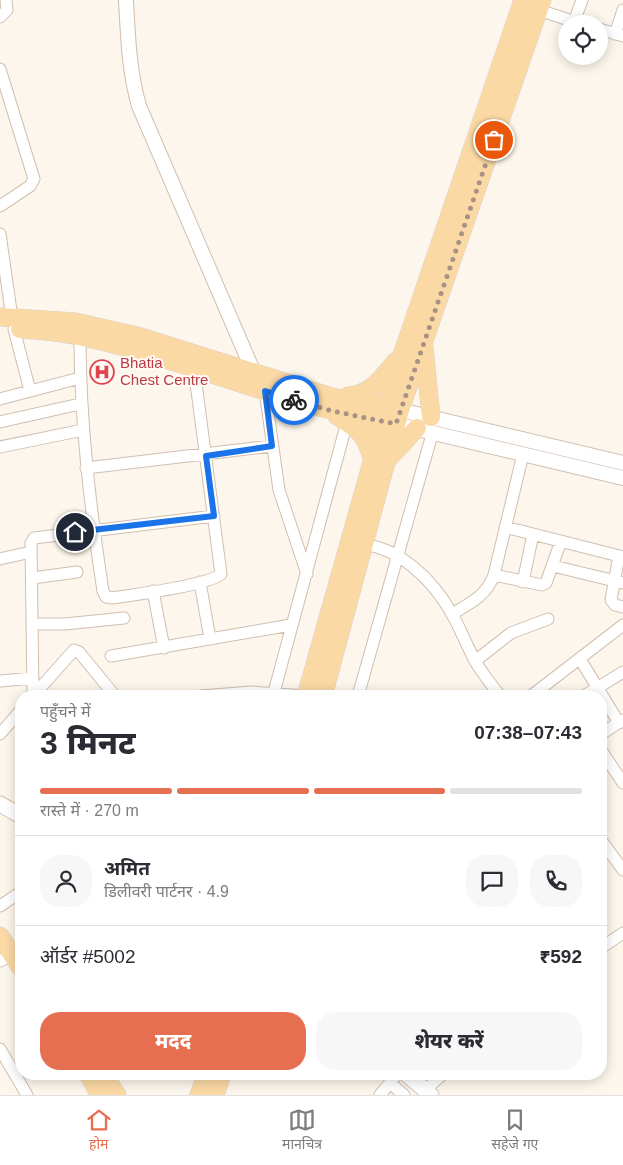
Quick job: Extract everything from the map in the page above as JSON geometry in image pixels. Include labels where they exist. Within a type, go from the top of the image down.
[{"type":"main road","points":[[308,690],[356,544],[380,461],[403,352],[523,1]]},
{"type":"main road","points":[[391,415],[424,342],[540,6]]},
{"type":"main road","points":[[7,323],[76,322],[141,337],[254,373],[330,404],[368,441],[380,461]]},
{"type":"main road","points":[[7,323],[80,336],[145,351],[265,391],[391,415]]},
{"type":"main road","points":[[380,461],[427,426],[424,342]]},
{"type":"main road","points":[[330,404],[361,395],[378,384],[403,352]]},
{"type":"main road","points":[[324,690],[356,544]]},
{"type":"main road","points":[[0,804],[15,813]]},
{"type":"main road","points":[[0,922],[14,959]]},
{"type":"main road","points":[[0,936],[14,959]]},
{"type":"main road","points":[[91,1080],[100,1095]]},
{"type":"main road","points":[[107,1080],[117,1095]]},
{"type":"main road","points":[[413,1080],[428,1092]]},
{"type":"main road","points":[[199,1095],[218,1085]]},
{"type":"street","points":[[0,17],[7,10],[6,0]]},
{"type":"street","points":[[126,0],[128,55],[132,82],[139,106],[254,373]]},
{"type":"street","points":[[579,15],[582,0]]},
{"type":"street","points":[[523,1],[560,15]]},
{"type":"street","points":[[619,35],[623,10]]},
{"type":"street","points":[[0,69],[34,179],[30,186],[0,206]]},
{"type":"street","points":[[0,234],[7,323],[30,391]]},
{"type":"street","points":[[80,336],[80,404],[84,430],[86,468],[103,591],[106,597],[112,598],[200,582],[218,577],[222,570],[194,368]]},
{"type":"street","points":[[0,398],[80,378]]},
{"type":"street","points":[[265,391],[279,490],[307,574]]},
{"type":"street","points":[[0,422],[80,404]]},
{"type":"street","points":[[391,415],[523,454],[623,478]]},
{"type":"street","points":[[274,690],[347,422]]},
{"type":"street","points":[[427,426],[623,463]]},
{"type":"street","points":[[360,690],[399,556],[427,426]]},
{"type":"street","points":[[0,447],[84,430]]},
{"type":"street","points":[[86,468],[206,456],[272,446]]},
{"type":"street","points":[[452,614],[483,595],[490,587],[523,454]]},
{"type":"street","points":[[33,690],[32,540],[38,536],[214,516]]},
{"type":"street","points":[[505,527],[621,556],[619,582],[612,603],[623,607]]},
{"type":"street","points":[[523,582],[533,534]]},
{"type":"street","points":[[494,575],[523,582],[546,583],[561,541]]},
{"type":"street","points":[[356,544],[399,556],[412,566],[432,587],[452,614],[475,660],[496,690]]},
{"type":"street","points":[[0,559],[32,552]]},
{"type":"street","points":[[553,566],[619,582]]},
{"type":"street","points":[[32,578],[77,572]]},
{"type":"street","points":[[200,582],[210,639]]},
{"type":"street","points":[[154,591],[164,648]]},
{"type":"street","points":[[33,624],[65,624],[124,618]]},
{"type":"street","points":[[475,660],[511,633],[548,619]]},
{"type":"street","points":[[111,656],[291,625]]},
{"type":"street","points":[[539,690],[623,625]]},
{"type":"street","points":[[38,690],[74,650],[79,652],[110,690]]},
{"type":"street","points":[[580,659],[598,688]]},
{"type":"street","points":[[594,690],[623,672]]},
{"type":"street","points":[[0,681],[33,678]]},
{"type":"street","points":[[607,701],[621,722],[607,730]]},
{"type":"street","points":[[0,734],[15,717]]},
{"type":"street","points":[[607,759],[623,782]]},
{"type":"street","points":[[607,848],[622,868]]},
{"type":"street","points":[[0,906],[15,896]]},
{"type":"street","points":[[607,944],[623,933]]},
{"type":"street","points":[[1,1053],[15,1076]]},
{"type":"street","points":[[18,1080],[27,1095]]},
{"type":"street","points":[[380,1095],[391,1080]]},
{"type":"street","points":[[394,1080],[404,1095]]},
{"type":"street","points":[[428,1092],[438,1080]]},
{"type":"way so far","points":[[294,400],[332,411],[396,424],[494,140]]},
{"type":"place","name":"Bhatia Chest Centre","points":[[102,372]]},
{"type":"route","points":[[75,532],[214,516],[206,456],[272,446],[265,391],[294,400]]}]
